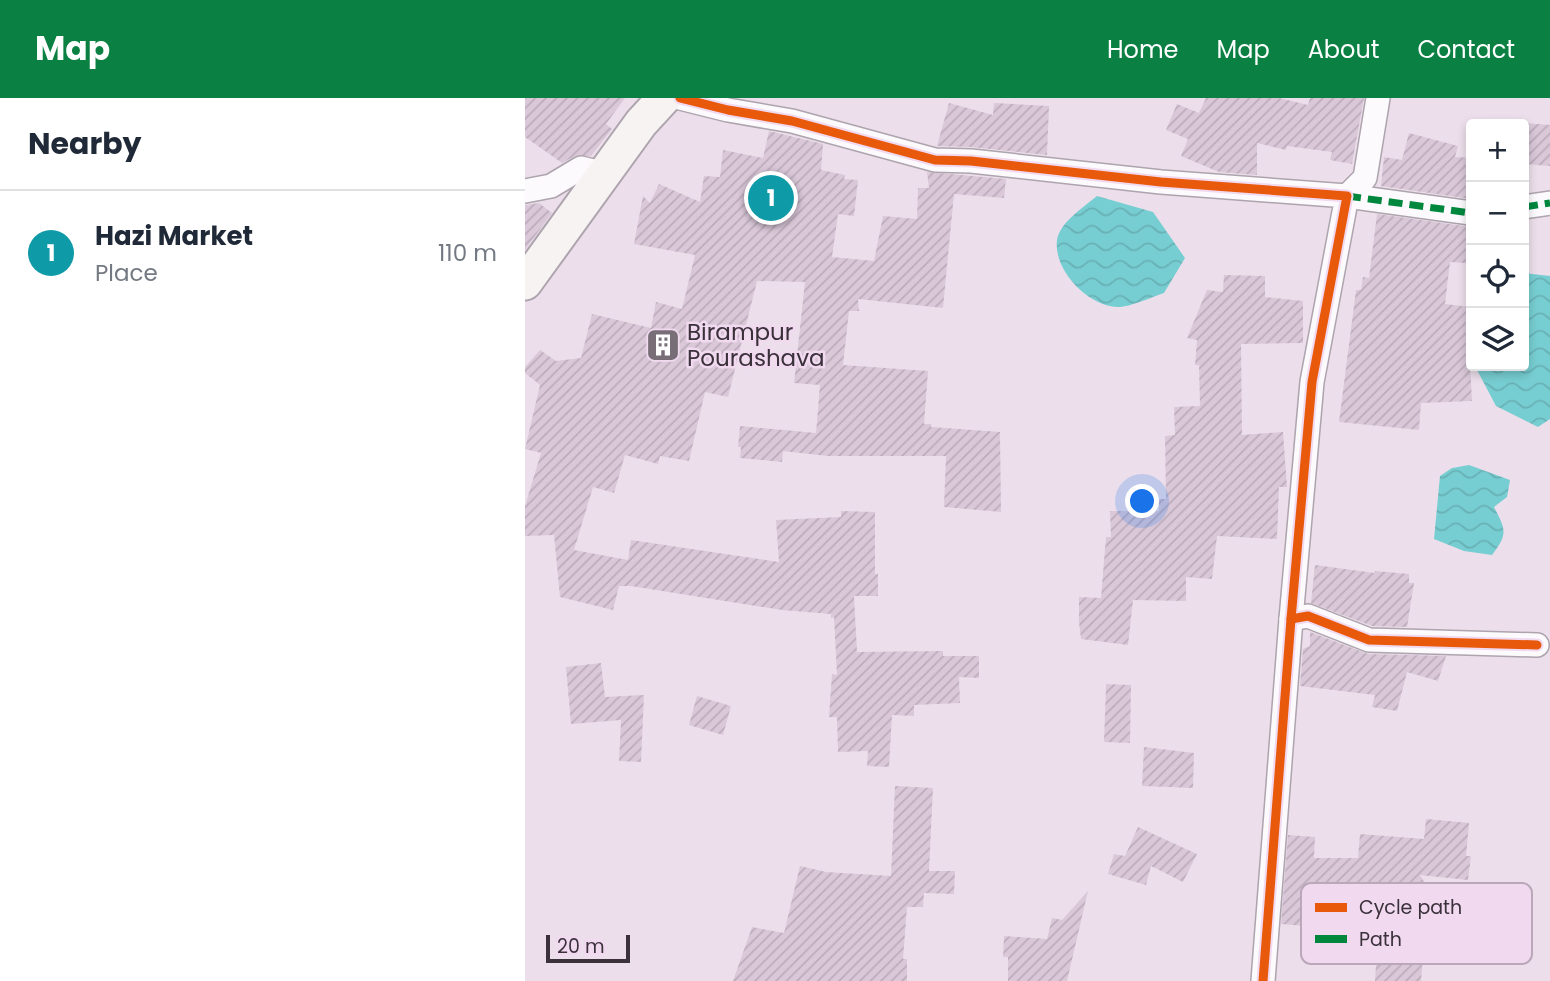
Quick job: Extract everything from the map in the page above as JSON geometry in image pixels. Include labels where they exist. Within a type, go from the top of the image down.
[{"type":"main road","points":[[525,283],[641,123],[664,98]]},
{"type":"street","points":[[680,98],[707,106],[792,121],[935,160],[983,162],[1161,181],[1346,196],[1466,212]]},
{"type":"street","points":[[1263,981],[1290,619],[1312,382],[1346,196],[1365,178],[1378,98]]},
{"type":"street","points":[[525,191],[551,186],[581,168],[605,174]]},
{"type":"street","points":[[1529,205],[1550,203]]},
{"type":"street","points":[[1290,619],[1308,616],[1369,640],[1537,645]]},
{"type":"water","points":[[1097,196],[1153,212],[1185,258],[1164,293],[1127,306],[1106,305],[1084,293],[1067,274],[1057,251],[1059,233],[1073,215]]},
{"type":"water","points":[[1529,274],[1550,276],[1550,419],[1538,427],[1496,406],[1478,371],[1529,371]]},
{"type":"water","points":[[1469,465],[1510,480],[1507,497],[1494,507],[1503,527],[1503,537],[1492,555],[1464,551],[1434,539],[1440,476],[1452,468]]},
{"type":"building","points":[[525,98],[625,98],[606,124],[612,129],[591,156],[575,156],[562,163],[525,137]]},
{"type":"building","points":[[1206,98],[1279,98],[1308,105],[1310,98],[1364,98],[1352,164],[1330,160],[1332,152],[1287,146],[1286,150],[1257,143],[1257,175],[1219,172],[1181,156],[1188,139],[1166,130],[1177,104],[1199,113]]},
{"type":"building","points":[[949,103],[993,115],[994,103],[1049,106],[1047,155],[937,146]]},
{"type":"building","points":[[1529,123],[1550,125],[1550,166],[1529,164]]},
{"type":"building","points":[[769,131],[823,144],[821,170],[845,175],[844,179],[858,180],[854,216],[838,214],[832,257],[874,261],[883,216],[917,219],[918,188],[929,188],[927,172],[1006,179],[1004,198],[954,194],[943,308],[858,299],[859,311],[849,311],[843,365],[928,371],[924,424],[931,424],[931,427],[1000,432],[1001,512],[944,507],[946,456],[828,456],[783,451],[782,462],[740,458],[740,426],[816,433],[820,385],[794,383],[805,282],[757,281],[728,397],[705,392],[689,461],[660,456],[658,464],[625,455],[614,493],[593,487],[574,550],[628,560],[631,540],[779,562],[776,520],[841,517],[841,511],[875,512],[875,574],[878,574],[878,596],[854,596],[857,652],[943,651],[943,656],[979,656],[979,678],[959,677],[960,703],[914,705],[914,716],[892,715],[889,767],[867,766],[868,751],[838,752],[837,717],[829,717],[832,674],[837,675],[834,617],[831,618],[831,614],[782,610],[631,586],[619,586],[613,610],[560,597],[554,535],[525,536],[525,506],[541,453],[525,449],[540,385],[525,373],[525,367],[540,350],[556,361],[581,358],[592,314],[651,328],[656,302],[682,309],[695,255],[634,244],[643,196],[650,203],[659,184],[700,202],[704,176],[720,177],[723,150],[763,158]]},
{"type":"building","points":[[1409,133],[1458,146],[1455,157],[1466,158],[1466,198],[1381,186],[1384,157],[1402,160]]},
{"type":"building","points":[[539,203],[552,213],[525,250],[525,205]]},
{"type":"building","points":[[1377,214],[1466,226],[1466,263],[1450,262],[1445,304],[1466,306],[1466,371],[1470,371],[1472,401],[1421,403],[1419,430],[1339,422],[1356,290],[1361,290],[1363,277],[1369,278]]},
{"type":"building","points":[[1224,275],[1265,276],[1265,297],[1303,301],[1303,343],[1241,344],[1242,435],[1283,432],[1287,487],[1279,487],[1277,539],[1217,536],[1212,579],[1186,577],[1186,601],[1133,600],[1128,645],[1081,639],[1079,597],[1101,598],[1106,537],[1111,537],[1110,511],[1159,511],[1159,499],[1166,499],[1165,436],[1175,435],[1174,407],[1200,406],[1199,365],[1195,365],[1197,340],[1187,338],[1207,290],[1223,292]]},
{"type":"building","points":[[1315,565],[1375,573],[1409,574],[1409,583],[1414,583],[1407,627],[1372,626],[1311,603]]},
{"type":"building","points":[[1310,632],[1368,654],[1446,656],[1438,681],[1407,672],[1397,711],[1372,707],[1375,695],[1300,686],[1303,649],[1310,646]]},
{"type":"building","points":[[601,663],[605,697],[644,695],[641,762],[619,761],[621,720],[571,724],[566,667]]},
{"type":"building","points":[[1106,684],[1131,685],[1130,743],[1104,742]]},
{"type":"building","points":[[697,696],[731,706],[723,735],[689,725]]},
{"type":"building","points":[[1144,747],[1194,753],[1193,788],[1142,786]]},
{"type":"building","points":[[895,786],[933,788],[929,871],[955,871],[954,894],[924,893],[923,907],[907,907],[903,959],[907,959],[907,981],[733,981],[752,927],[784,933],[800,866],[826,872],[891,876]]},
{"type":"building","points":[[1426,819],[1469,823],[1466,856],[1471,856],[1468,880],[1420,875],[1425,883],[1301,883],[1301,926],[1281,924],[1288,835],[1315,837],[1314,858],[1358,858],[1360,834],[1424,839]]},
{"type":"building","points":[[1138,827],[1197,854],[1183,882],[1151,866],[1146,885],[1108,874],[1114,854],[1125,856]]},
{"type":"building","points":[[1088,891],[1067,981],[1008,981],[1008,957],[1003,957],[1004,936],[1047,939],[1052,918],[1062,920]]},
{"type":"building","points":[[1376,964],[1422,964],[1421,981],[1375,981]]},
{"type":"marked path","points":[[1347,196],[1466,212]]},
{"type":"marked path","points":[[1529,206],[1550,203]]},
{"type":"cycle path","points":[[680,98],[792,121],[935,160],[971,161],[1161,182],[1347,196],[1312,382],[1263,981]]},
{"type":"cycle path","points":[[1291,619],[1308,616],[1369,640],[1537,645]]},
{"type":"place","name":"Hazi Market","points":[[771,198]]},
{"type":"place","name":"Birampur Pourashava","points":[[663,345]]}]
